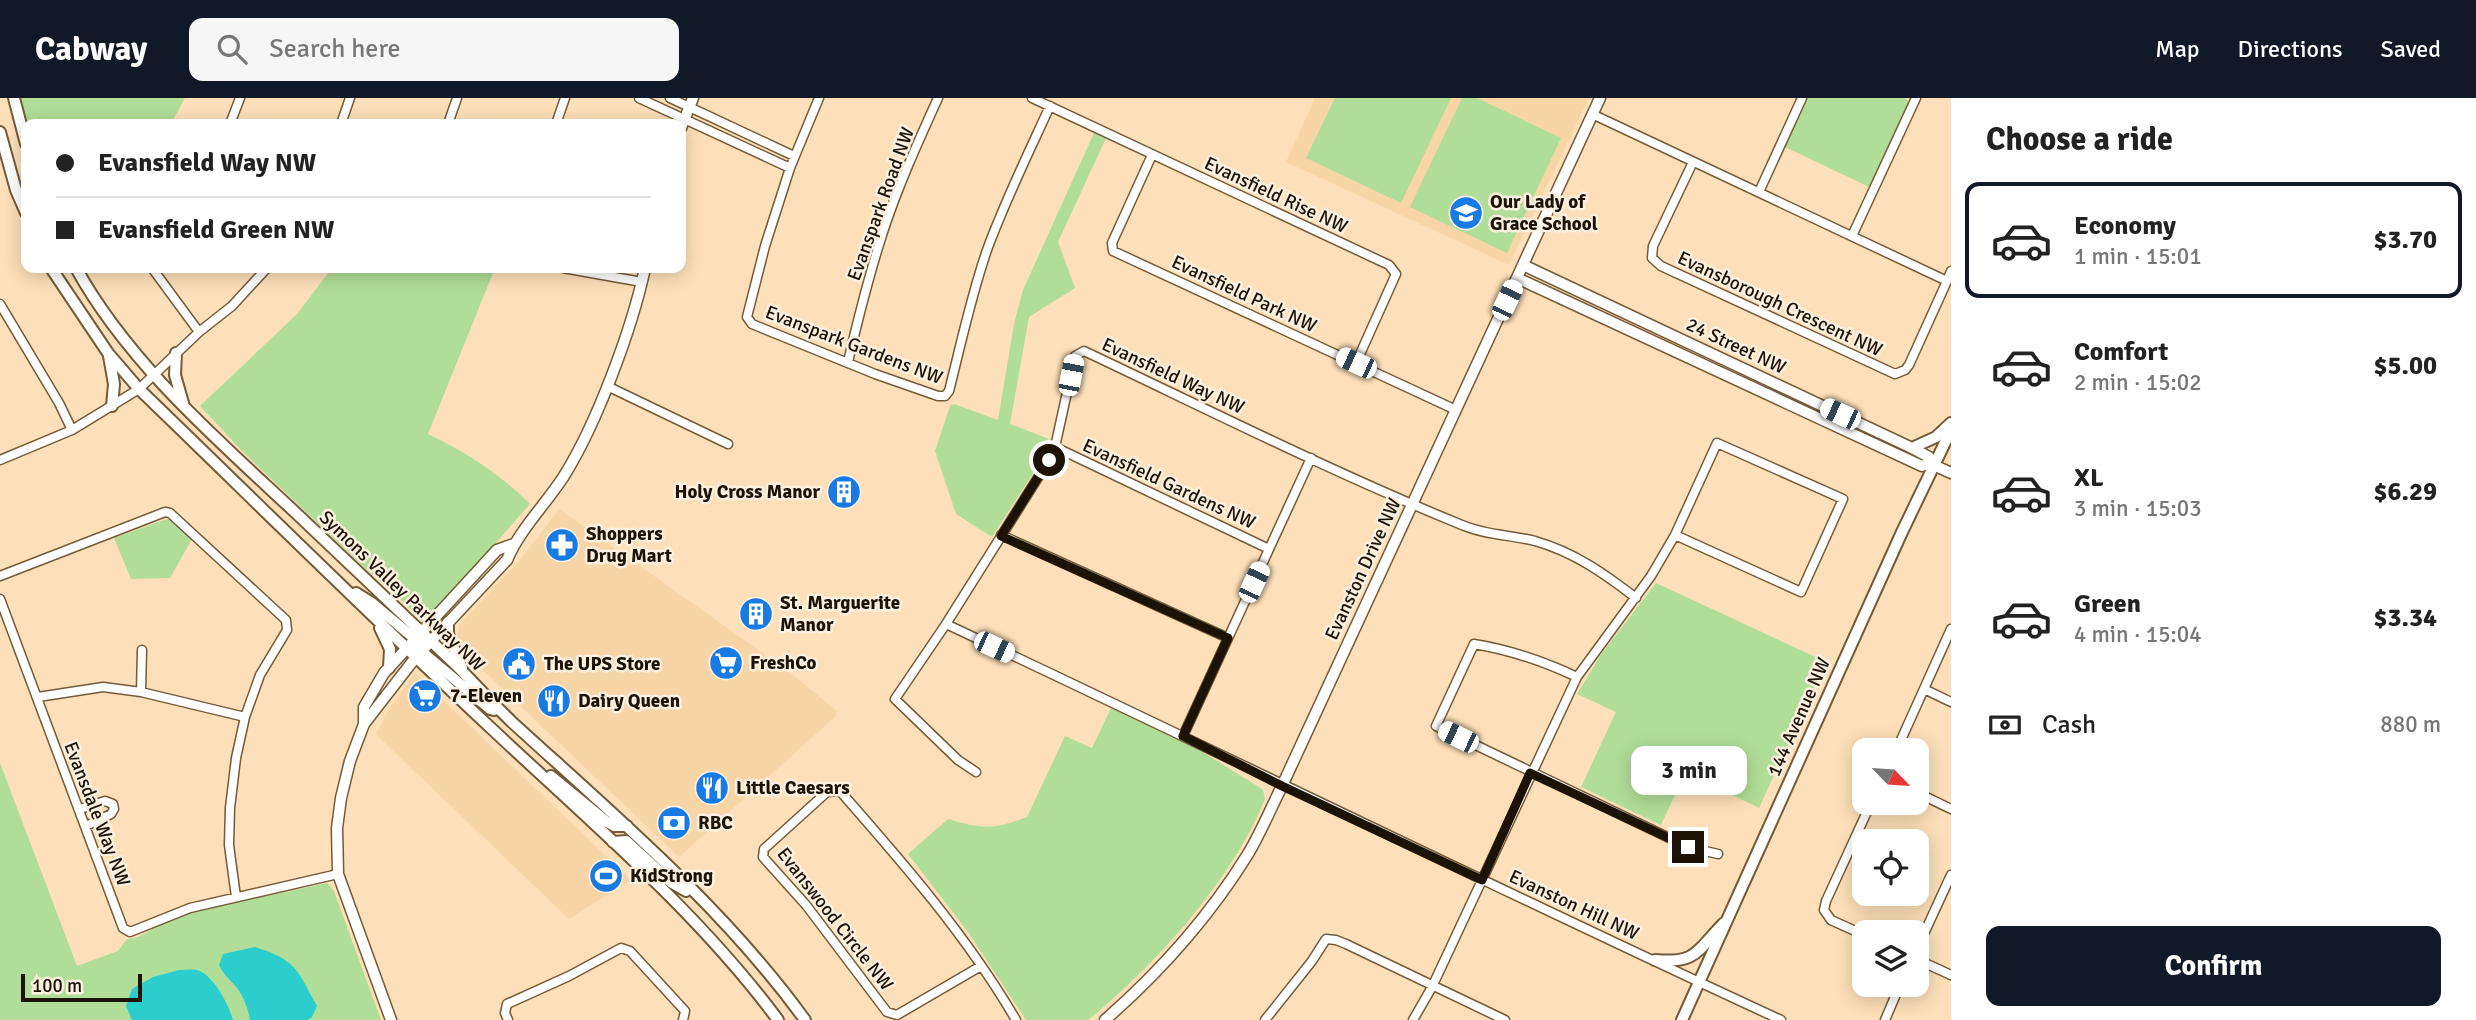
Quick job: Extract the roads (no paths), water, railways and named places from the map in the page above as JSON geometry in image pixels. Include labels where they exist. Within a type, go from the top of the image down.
[{"type":"main road","points":[[14,98],[21,125]]},
{"type":"main road","points":[[0,132],[21,202]]},
{"type":"main road","name":"Symons Valley Parkway NW","points":[[54,273],[108,353],[139,389],[406,648]]},
{"type":"main road","name":"Symons Valley Parkway NW","points":[[79,273],[91,296],[155,375],[205,429],[418,635]]},
{"type":"main road","points":[[108,353],[114,375],[111,406]]},
{"type":"main road","points":[[176,354],[175,375],[184,406]]},
{"type":"main road","points":[[1912,448],[1936,438],[1951,423]]},
{"type":"main road","name":"144 Avenue NW","points":[[1682,1020],[1932,464],[1951,430]]},
{"type":"main road","points":[[342,585],[372,603],[424,642],[430,641]]},
{"type":"main road","points":[[373,617],[390,649],[389,668]]},
{"type":"main road","points":[[448,622],[449,638],[465,674]]},
{"type":"main road","name":"Symons Valley Parkway NW","points":[[430,641],[500,710],[627,826],[704,903],[757,960],[805,1020]]},
{"type":"main road","points":[[406,648],[416,648],[419,654],[490,709],[500,710]]},
{"type":"main road","name":"Symons Valley Parkway NW","points":[[419,654],[514,750],[613,842],[711,940],[778,1020]]},
{"type":"main road","points":[[514,750],[539,766],[607,822],[627,826]]},
{"type":"main road","points":[[613,842],[626,841],[672,883],[704,903]]},
{"type":"main road","points":[[1656,960],[1678,962],[1690,958],[1728,918]]},
{"type":"street","points":[[232,119],[240,98]]},
{"type":"street","points":[[343,119],[350,98]]},
{"type":"street","points":[[450,119],[457,98]]},
{"type":"street","points":[[558,119],[565,98]]},
{"type":"street","points":[[639,98],[675,119]]},
{"type":"street","points":[[670,98],[691,102],[794,156]]},
{"type":"street","name":"Evanspark Gardens NW","points":[[819,98],[790,168],[765,246],[747,317],[752,324],[938,396],[945,396],[949,391],[972,297],[987,251],[1004,206],[1051,106]]},
{"type":"street","name":"Evanspark Road NW","points":[[848,362],[883,232],[909,162],[938,98]]},
{"type":"street","points":[[1032,98],[1051,106]]},
{"type":"street","name":"Evanston Drive NW","points":[[1105,1020],[1140,989],[1178,949],[1217,901],[1250,851],[1600,98]]},
{"type":"street","points":[[1759,192],[1802,98]]},
{"type":"street","points":[[1852,236],[1916,98]]},
{"type":"street","points":[[684,119],[691,102]]},
{"type":"street","name":"Evansfield Rise NW","points":[[1051,106],[1389,265],[1396,275],[1356,363]]},
{"type":"street","points":[[1592,114],[1947,281],[1951,271]]},
{"type":"street","points":[[686,125],[790,168]]},
{"type":"street","name":"Evansfield Park NW","points":[[1152,155],[1112,243],[1113,251],[1456,410]]},
{"type":"street","name":"Evansborough Crescent NW","points":[[1693,162],[1653,246],[1651,258],[1661,267],[1895,374],[1909,365],[1947,281]]},
{"type":"street","name":"24 Street NW","points":[[1522,265],[1912,448],[1929,457],[1932,464]]},
{"type":"street","points":[[156,273],[199,332]]},
{"type":"street","points":[[0,460],[72,430],[139,389],[199,332],[232,306],[262,273]]},
{"type":"street","points":[[591,273],[642,282]]},
{"type":"street","points":[[391,1020],[338,874],[337,828],[350,761],[364,724],[430,641],[507,559],[514,544],[565,475],[607,386],[644,273]]},
{"type":"street","name":"24 Street NW","points":[[1517,278],[1922,466],[1932,464],[1951,473]]},
{"type":"street","points":[[0,304],[59,402],[72,430]]},
{"type":"street","name":"Evansfield Way NW","points":[[976,772],[958,760],[895,699],[1039,479],[1055,447],[1075,356],[1084,351],[1465,527],[1536,542],[1574,556],[1612,579],[1636,598]]},
{"type":"street","points":[[607,386],[728,444]]},
{"type":"street","points":[[1413,1020],[1432,987],[1577,677],[1636,598],[1675,535],[1717,443],[1843,499],[1801,592],[1675,535]]},
{"type":"street","name":"Evansfield Gardens NW","points":[[1055,447],[1269,549]]},
{"type":"street","points":[[1183,736],[1311,458]]},
{"type":"street","points":[[0,576],[165,512],[170,513],[286,621],[287,629],[260,675],[245,718],[236,758],[230,808],[230,856],[236,897]]},
{"type":"street","points":[[1001,536],[1228,638]]},
{"type":"street","points":[[364,724],[364,707],[389,668],[497,550],[514,544]]},
{"type":"street","name":"Evansdale Way NW","points":[[0,598],[123,928],[130,932],[190,908],[338,874]]},
{"type":"street","points":[[946,624],[1282,786]]},
{"type":"street","points":[[1902,738],[1951,629]]},
{"type":"street","points":[[1577,677],[1541,660],[1511,650],[1474,644],[1436,726],[1688,847],[1718,855]]},
{"type":"street","points":[[141,692],[142,650]]},
{"type":"street","points":[[38,697],[103,687],[141,692],[245,718]]},
{"type":"street","points":[[1924,689],[1951,702]]},
{"type":"street","name":"Evanston Hill NW","points":[[1282,786],[1781,1020]]},
{"type":"street","name":"Evanswood Circle NW","points":[[981,966],[897,1015],[887,1012],[821,925],[763,857],[764,849],[827,792],[840,791],[937,903],[981,966],[1016,1020]]},
{"type":"street","points":[[1929,798],[1951,809]]},
{"type":"street","points":[[80,809],[105,801],[113,804],[111,814],[86,826]]},
{"type":"street","points":[[1852,930],[1831,920],[1824,910],[1825,901],[1865,816]]},
{"type":"street","points":[[1929,923],[1951,875]]},
{"type":"street","points":[[1265,1020],[1326,939],[1346,944],[1505,1020]]},
{"type":"street","points":[[508,1020],[505,1013],[507,1004],[569,976],[621,948],[629,951],[685,1011],[683,1020]]},
{"type":"street","points":[[1929,965],[1951,975]]},
{"type":"street","points":[[1885,1020],[1895,997]]},
{"type":"water","points":[[255,947],[280,957],[294,968],[317,1006],[312,1017],[307,1020],[250,1020],[242,995],[219,965],[223,954]]},
{"type":"water","points":[[179,970],[197,970],[209,977],[228,1006],[233,1020],[132,1020],[126,1006],[132,989],[153,977]]},
{"type":"place","name":"Our Lady of Grace School","points":[[1466,213]]},
{"type":"place","name":"Holy Cross Manor","points":[[844,492]]},
{"type":"place","name":"Shoppers Drug Mart","points":[[562,545]]},
{"type":"place","name":"St. Marguerite Manor","points":[[756,614]]},
{"type":"place","name":"FreshCo","points":[[726,663]]},
{"type":"place","name":"The UPS Store","points":[[519,664]]},
{"type":"place","name":"7-Eleven","points":[[425,696]]},
{"type":"place","name":"Dairy Queen","points":[[554,701]]},
{"type":"place","name":"Little Caesars","points":[[712,788]]},
{"type":"place","name":"RBC","points":[[674,823]]},
{"type":"place","name":"KidStrong","points":[[606,876]]}]
